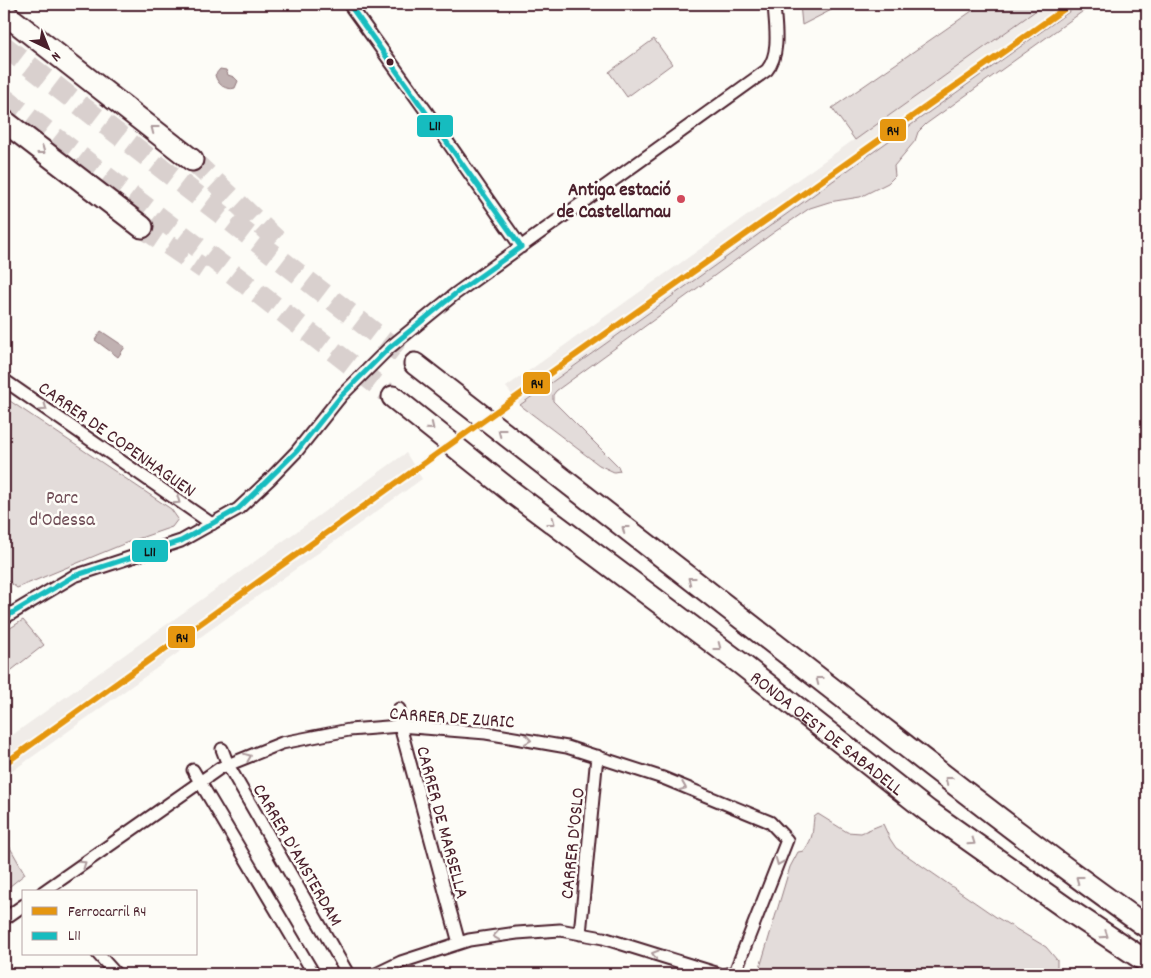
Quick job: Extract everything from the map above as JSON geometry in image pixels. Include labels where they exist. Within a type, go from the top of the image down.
[{"type":"highway","points":[[4,12],[192,160]]},
{"type":"highway","points":[[4,121],[142,227]]},
{"type":"highway","name":"RONDA OEST DE SABADELL","points":[[414,364],[1007,825],[1085,884],[1147,927]]},
{"type":"highway","name":"RONDA OEST DE SABADELL","points":[[393,396],[513,493],[740,664],[928,811],[1070,912],[1147,962]]},
{"type":"street","points":[[349,4],[426,110],[521,247]]},
{"type":"street","points":[[4,618],[74,576],[181,541],[238,509],[270,479],[297,450],[341,396],[388,348],[455,294],[770,67],[775,53],[776,38],[774,4]]},
{"type":"street","name":"CARRER DE COPENHAGUEN","points":[[4,380],[212,524]]},
{"type":"street","name":"CARRER DE MARSELLA","points":[[399,709],[400,726],[459,943]]},
{"type":"street","name":"CARRER DE ZURIC","points":[[47,890],[220,768],[282,743],[349,730],[400,726],[486,733],[567,747],[597,756],[663,778],[770,822],[787,840],[734,972],[727,974]]},
{"type":"street","name":"CARRER D'AMSTERDAM","points":[[222,750],[228,765],[348,974]]},
{"type":"street","name":"CARRER D'OSLO","points":[[580,934],[597,756]]},
{"type":"street","points":[[193,770],[314,974]]},
{"type":"street","points":[[4,919],[22,906]]},
{"type":"street","points":[[376,974],[400,962],[468,940],[517,933],[560,930],[603,938],[719,974]]},
{"type":"street","points":[[100,956],[116,974]]},
{"type":"shaded area","points":[[1045,4],[1080,4],[520,405],[506,387]]},
{"type":"shaded area","points":[[220,69],[226,70],[228,75],[238,81],[235,88],[225,88],[218,81],[215,75]]},
{"type":"shaded area","points":[[101,331],[125,347],[118,357],[95,340]]},
{"type":"shaded area","points":[[406,453],[422,479],[4,777],[4,741]]},
{"type":"green space","points":[[800,4],[843,4],[802,25]]},
{"type":"green space","points":[[982,4],[1045,4],[855,140],[832,108]]},
{"type":"green space","points":[[1080,4],[1093,4],[926,124],[918,132],[915,141],[894,166],[895,176],[888,183],[860,197],[829,202],[810,208],[556,391],[553,395],[553,401],[618,466],[620,471],[614,472],[599,465],[520,405]]},
{"type":"green space","points":[[654,39],[672,64],[627,97],[609,72]]},
{"type":"green space","name":"Parc d'Odessa","points":[[4,397],[171,509],[178,519],[172,527],[126,543],[17,588],[4,578]]},
{"type":"green space","points":[[23,620],[44,645],[4,676],[4,632]]},
{"type":"green space","points":[[818,814],[847,832],[861,833],[883,824],[896,848],[996,917],[1046,947],[1057,960],[1057,970],[1053,974],[758,974],[790,867],[798,852],[804,851],[810,842],[814,817]]},
{"type":"green space","points":[[4,837],[25,874],[4,891]]},
{"type":"tunnel","points":[[4,46],[415,364]]},
{"type":"tunnel","points":[[4,98],[393,397]]},
{"type":"tunnel","points":[[192,160],[284,247]]},
{"type":"tunnel","points":[[142,227],[204,269]]},
{"type":"rail line","name":"R4","points":[[4,764],[515,398],[1071,4]]},
{"type":"transit line","name":"L11","points":[[349,4],[521,247]]},
{"type":"transit line","name":"L11","points":[[4,618],[74,576],[181,541],[238,509],[297,451],[341,396],[389,348],[455,294],[521,247]]},
{"type":"place","name":"Antiga estació de Castellarnau","points":[[681,199]]}]
